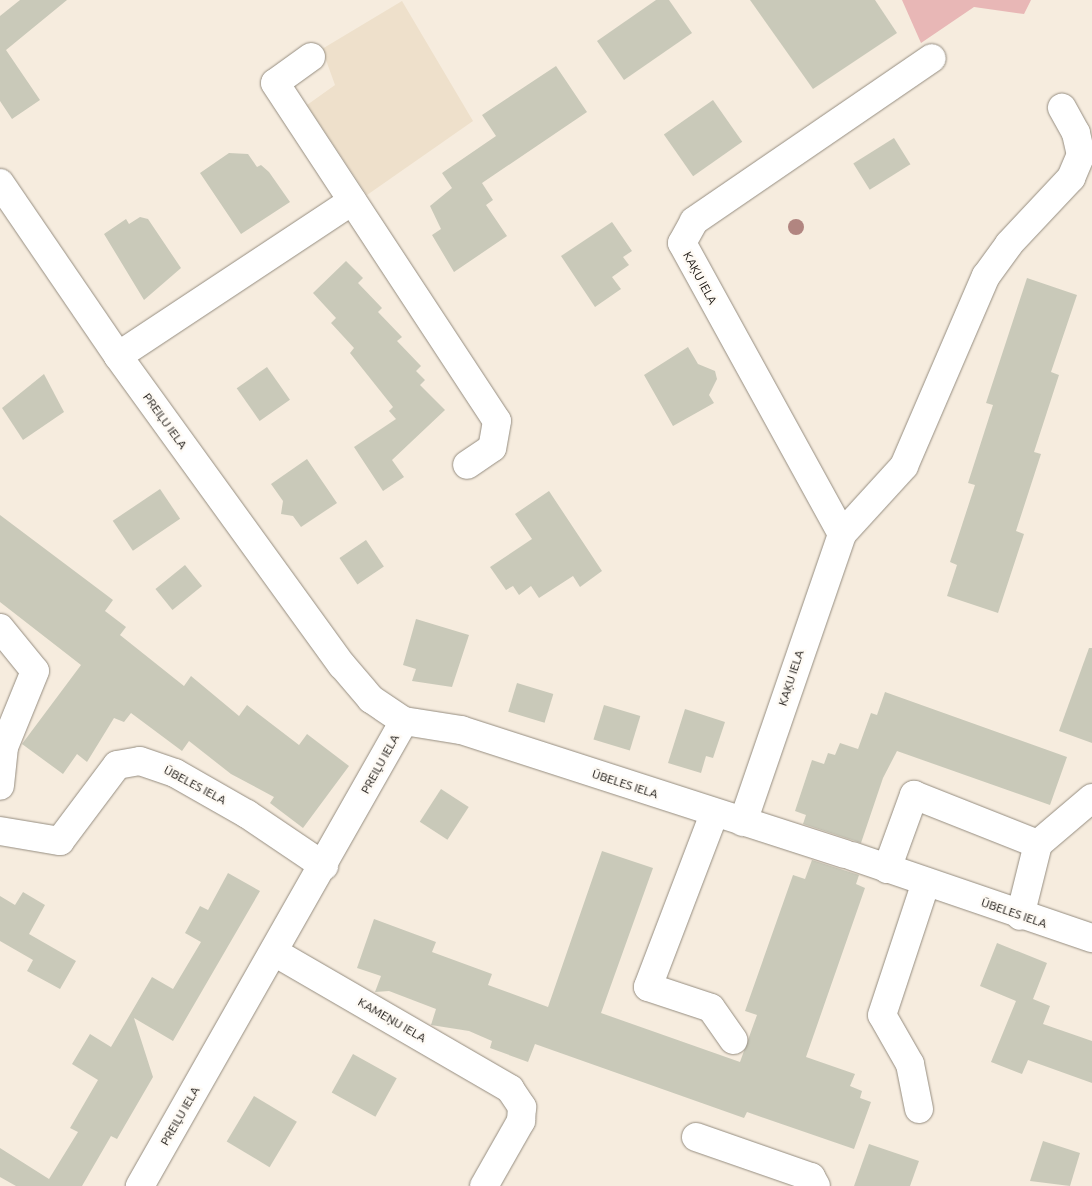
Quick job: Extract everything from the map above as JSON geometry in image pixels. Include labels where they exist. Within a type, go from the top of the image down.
[{"type":"street","points":[[311,56],[275,83],[496,421],[492,448],[468,465]]},
{"type":"street","name":"KAĶU IELA","points":[[842,534],[682,242],[694,221],[932,58]]},
{"type":"street","name":"KAĶU IELA","points":[[743,822],[842,534],[904,466],[986,276],[1009,244],[1071,178],[1081,155],[1076,133],[1062,108]]},
{"type":"street","name":"PREIĻU IELA","points":[[0,183],[118,356],[342,665],[371,699],[404,721],[324,866],[140,1186]]},
{"type":"street","points":[[118,356],[352,201]]},
{"type":"street","points":[[0,628],[35,671],[4,747],[0,786]]},
{"type":"street","name":"ŪBELES IELA","points":[[404,721],[461,730],[714,814],[848,855],[1020,916],[1092,938]]},
{"type":"street","name":"ŪBELES IELA","points":[[0,830],[60,841],[118,764],[140,761],[175,773],[230,804],[324,866]]},
{"type":"street","points":[[887,869],[914,795],[1038,844]]},
{"type":"street","points":[[1020,916],[1038,844],[1092,798]]},
{"type":"street","points":[[714,814],[648,987],[711,1008],[733,1040]]},
{"type":"street","points":[[919,1109],[910,1064],[882,1015],[926,882]]},
{"type":"street","name":"KAMEŅU IELA","points":[[274,952],[510,1089],[522,1107],[521,1122],[484,1186]]},
{"type":"street","points":[[696,1137],[811,1177],[816,1186]]},
{"type":"shaded area","points":[[902,0],[1031,0],[1024,14],[974,7],[921,43]]},
{"type":"shaded area","points":[[402,1],[473,121],[367,195],[307,105],[335,85],[322,49]]},
{"type":"building","points":[[20,0],[67,0],[6,50],[40,100],[12,119],[0,101],[0,16]]},
{"type":"building","points":[[656,0],[669,0],[692,33],[624,80],[597,41]]},
{"type":"building","points":[[750,0],[875,0],[897,33],[813,89]]},
{"type":"building","points":[[556,66],[587,112],[482,183],[493,200],[486,205],[507,236],[454,272],[432,235],[441,229],[430,206],[452,188],[442,173],[496,136],[482,115]]},
{"type":"building","points":[[713,100],[742,142],[693,176],[664,134]]},
{"type":"building","points":[[894,138],[910,164],[870,190],[853,163]]},
{"type":"building","points":[[229,153],[248,154],[257,167],[261,165],[269,172],[290,202],[241,234],[200,173]]},
{"type":"building","points":[[140,217],[148,219],[181,268],[144,300],[104,234],[126,219],[129,224]]},
{"type":"building","points":[[612,222],[632,251],[623,257],[629,265],[612,277],[621,289],[595,307],[561,256]]},
{"type":"building","points":[[346,261],[363,278],[358,283],[382,308],[378,312],[402,337],[397,341],[421,366],[416,371],[425,380],[420,385],[445,410],[392,460],[404,477],[383,491],[354,447],[396,419],[389,411],[393,407],[350,353],[354,348],[331,323],[336,318],[313,293]]},
{"type":"building","points":[[1027,278],[1077,295],[1051,372],[1059,375],[1034,452],[1041,454],[1016,531],[1024,534],[998,613],[947,596],[957,565],[950,562],[975,485],[968,483],[993,405],[986,403]]},
{"type":"building","points":[[688,347],[698,364],[715,371],[717,379],[709,395],[714,403],[673,426],[644,375]]},
{"type":"building","points":[[267,367],[290,400],[260,421],[237,388]]},
{"type":"building","points":[[44,374],[64,412],[23,440],[2,408]]},
{"type":"building","points":[[307,459],[337,503],[301,527],[293,516],[281,514],[283,501],[271,484]]},
{"type":"building","points":[[160,489],[180,519],[133,551],[113,521]]},
{"type":"building","points":[[549,491],[602,571],[580,587],[573,576],[539,598],[531,586],[519,595],[513,586],[506,590],[490,567],[532,539],[515,514]]},
{"type":"building","points":[[0,515],[113,600],[105,611],[126,627],[120,635],[184,686],[191,676],[239,716],[247,705],[299,745],[307,734],[349,766],[303,828],[270,803],[274,797],[231,774],[189,741],[182,751],[131,713],[124,722],[114,718],[87,762],[77,754],[63,774],[22,744],[81,665],[0,602]]},
{"type":"building","points":[[366,540],[384,567],[357,584],[339,558]]},
{"type":"building","points":[[185,565],[202,586],[172,610],[155,589]]},
{"type":"building","points":[[416,619],[469,635],[452,687],[412,681],[416,669],[403,665]]},
{"type":"building","points":[[1089,648],[1092,648],[1092,743],[1059,731]]},
{"type":"building","points":[[517,683],[553,694],[545,723],[508,712]]},
{"type":"building","points":[[885,692],[1067,757],[1050,805],[897,751],[883,778],[861,843],[803,824],[806,815],[795,811],[812,760],[824,764],[828,753],[835,755],[840,743],[858,749],[871,713],[877,715]]},
{"type":"building","points":[[604,705],[640,716],[630,751],[593,739]]},
{"type":"building","points":[[685,709],[725,722],[713,758],[706,756],[701,773],[668,763]]},
{"type":"building","points":[[441,789],[469,807],[447,840],[420,822]]},
{"type":"building","points":[[602,851],[653,868],[601,1013],[740,1062],[757,1015],[745,1011],[793,875],[805,879],[812,860],[859,875],[856,884],[865,888],[806,1057],[855,1074],[850,1086],[862,1091],[860,1098],[871,1102],[854,1149],[747,1112],[744,1118],[535,1044],[528,1062],[490,1048],[492,1041],[469,1031],[431,1025],[436,1009],[389,991],[375,992],[381,976],[357,968],[374,919],[436,942],[432,952],[492,974],[488,985],[548,1007]]},
{"type":"building","points":[[228,873],[260,891],[173,1041],[134,1018],[153,1077],[117,1139],[111,1136],[82,1186],[16,1186],[0,1177],[0,1148],[49,1179],[78,1132],[70,1128],[98,1080],[72,1064],[90,1034],[111,1047],[152,977],[173,989],[201,942],[185,933],[200,906],[208,910]]},
{"type":"building","points":[[23,892],[45,905],[29,934],[76,961],[60,989],[27,971],[33,960],[0,941],[0,896],[15,905]]},
{"type":"building","points":[[997,943],[1047,963],[1033,999],[1050,1006],[1043,1024],[1092,1041],[1092,1083],[1028,1060],[1022,1074],[991,1062],[1016,1001],[980,986]]},
{"type":"building","points":[[353,1054],[397,1078],[375,1117],[332,1092]]},
{"type":"building","points":[[254,1096],[297,1122],[270,1167],[227,1141]]},
{"type":"building","points":[[1043,1141],[1080,1153],[1070,1186],[1030,1181]]},
{"type":"building","points":[[869,1144],[919,1161],[910,1186],[854,1186]]}]
